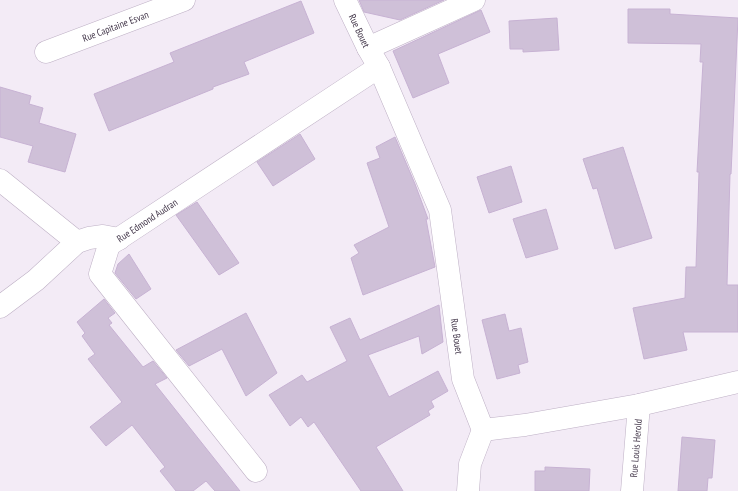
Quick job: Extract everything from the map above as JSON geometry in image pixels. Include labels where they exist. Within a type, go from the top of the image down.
[{"type":"street","name":"Rue Capitaine Esvan","points":[[46,52],[184,0]]},
{"type":"street","name":"Rue Bouet","points":[[345,0],[368,48],[379,67],[440,210],[464,379],[483,430]]},
{"type":"street","points":[[368,48],[474,0]]},
{"type":"street","name":"Rue Edmond Audran","points":[[256,471],[100,274],[109,245],[379,67]]},
{"type":"street","points":[[0,180],[76,242]]},
{"type":"street","points":[[0,307],[36,280],[76,242],[102,236],[119,239]]},
{"type":"street","points":[[468,491],[470,464],[483,430],[525,425],[639,405],[738,382]]},
{"type":"street","name":"Rue Louis Herold","points":[[632,491],[639,405]]},
{"type":"building","points":[[359,0],[444,0],[400,20],[364,12]]},
{"type":"building","points":[[301,1],[314,33],[244,62],[249,74],[213,87],[213,89],[109,131],[94,94],[174,62],[170,53]]},
{"type":"building","points":[[628,9],[670,9],[670,14],[738,18],[730,174],[727,285],[738,285],[738,332],[683,332],[687,350],[644,359],[633,308],[685,298],[686,267],[696,267],[699,172],[697,172],[703,62],[700,62],[701,44],[628,43]]},
{"type":"building","points":[[481,10],[490,32],[438,54],[449,83],[413,98],[393,51]]},
{"type":"building","points":[[557,18],[559,50],[523,52],[523,49],[510,49],[509,21]]},
{"type":"building","points":[[0,87],[31,96],[29,104],[43,108],[39,123],[76,134],[65,172],[28,162],[33,146],[0,137]]},
{"type":"building","points":[[300,134],[315,159],[273,186],[257,162]]},
{"type":"building","points":[[395,137],[428,219],[426,219],[435,267],[363,295],[351,258],[359,253],[354,245],[389,227],[367,163],[380,158],[376,147]]},
{"type":"building","points":[[623,147],[652,238],[615,249],[597,188],[593,189],[583,159]]},
{"type":"building","points":[[511,166],[522,202],[489,213],[477,177]]},
{"type":"building","points":[[197,202],[239,263],[219,275],[176,215]]},
{"type":"building","points":[[546,209],[558,249],[526,258],[513,219]]},
{"type":"building","points":[[129,254],[151,289],[136,299],[115,273],[118,264]]},
{"type":"building","points":[[104,299],[115,313],[108,318],[112,323],[109,325],[143,367],[153,361],[167,378],[155,384],[240,491],[215,491],[206,481],[193,491],[176,491],[160,471],[165,467],[132,425],[106,446],[90,427],[122,402],[88,359],[95,354],[82,336],[85,333],[77,322]]},
{"type":"building","points":[[439,305],[443,342],[422,354],[419,336],[368,355],[389,397],[438,371],[448,391],[431,401],[434,407],[428,411],[430,415],[376,447],[403,491],[361,491],[314,422],[308,427],[301,417],[290,426],[269,395],[302,375],[307,382],[347,361],[330,327],[350,318],[360,340]]},
{"type":"building","points":[[246,313],[277,373],[246,396],[222,349],[189,366],[176,350]]},
{"type":"building","points":[[505,314],[509,331],[521,328],[528,362],[518,365],[520,373],[497,379],[482,320]]},
{"type":"building","points":[[682,437],[715,440],[712,478],[708,478],[707,491],[678,491]]},
{"type":"building","points":[[545,467],[590,469],[589,491],[535,491],[535,471],[545,471]]}]
